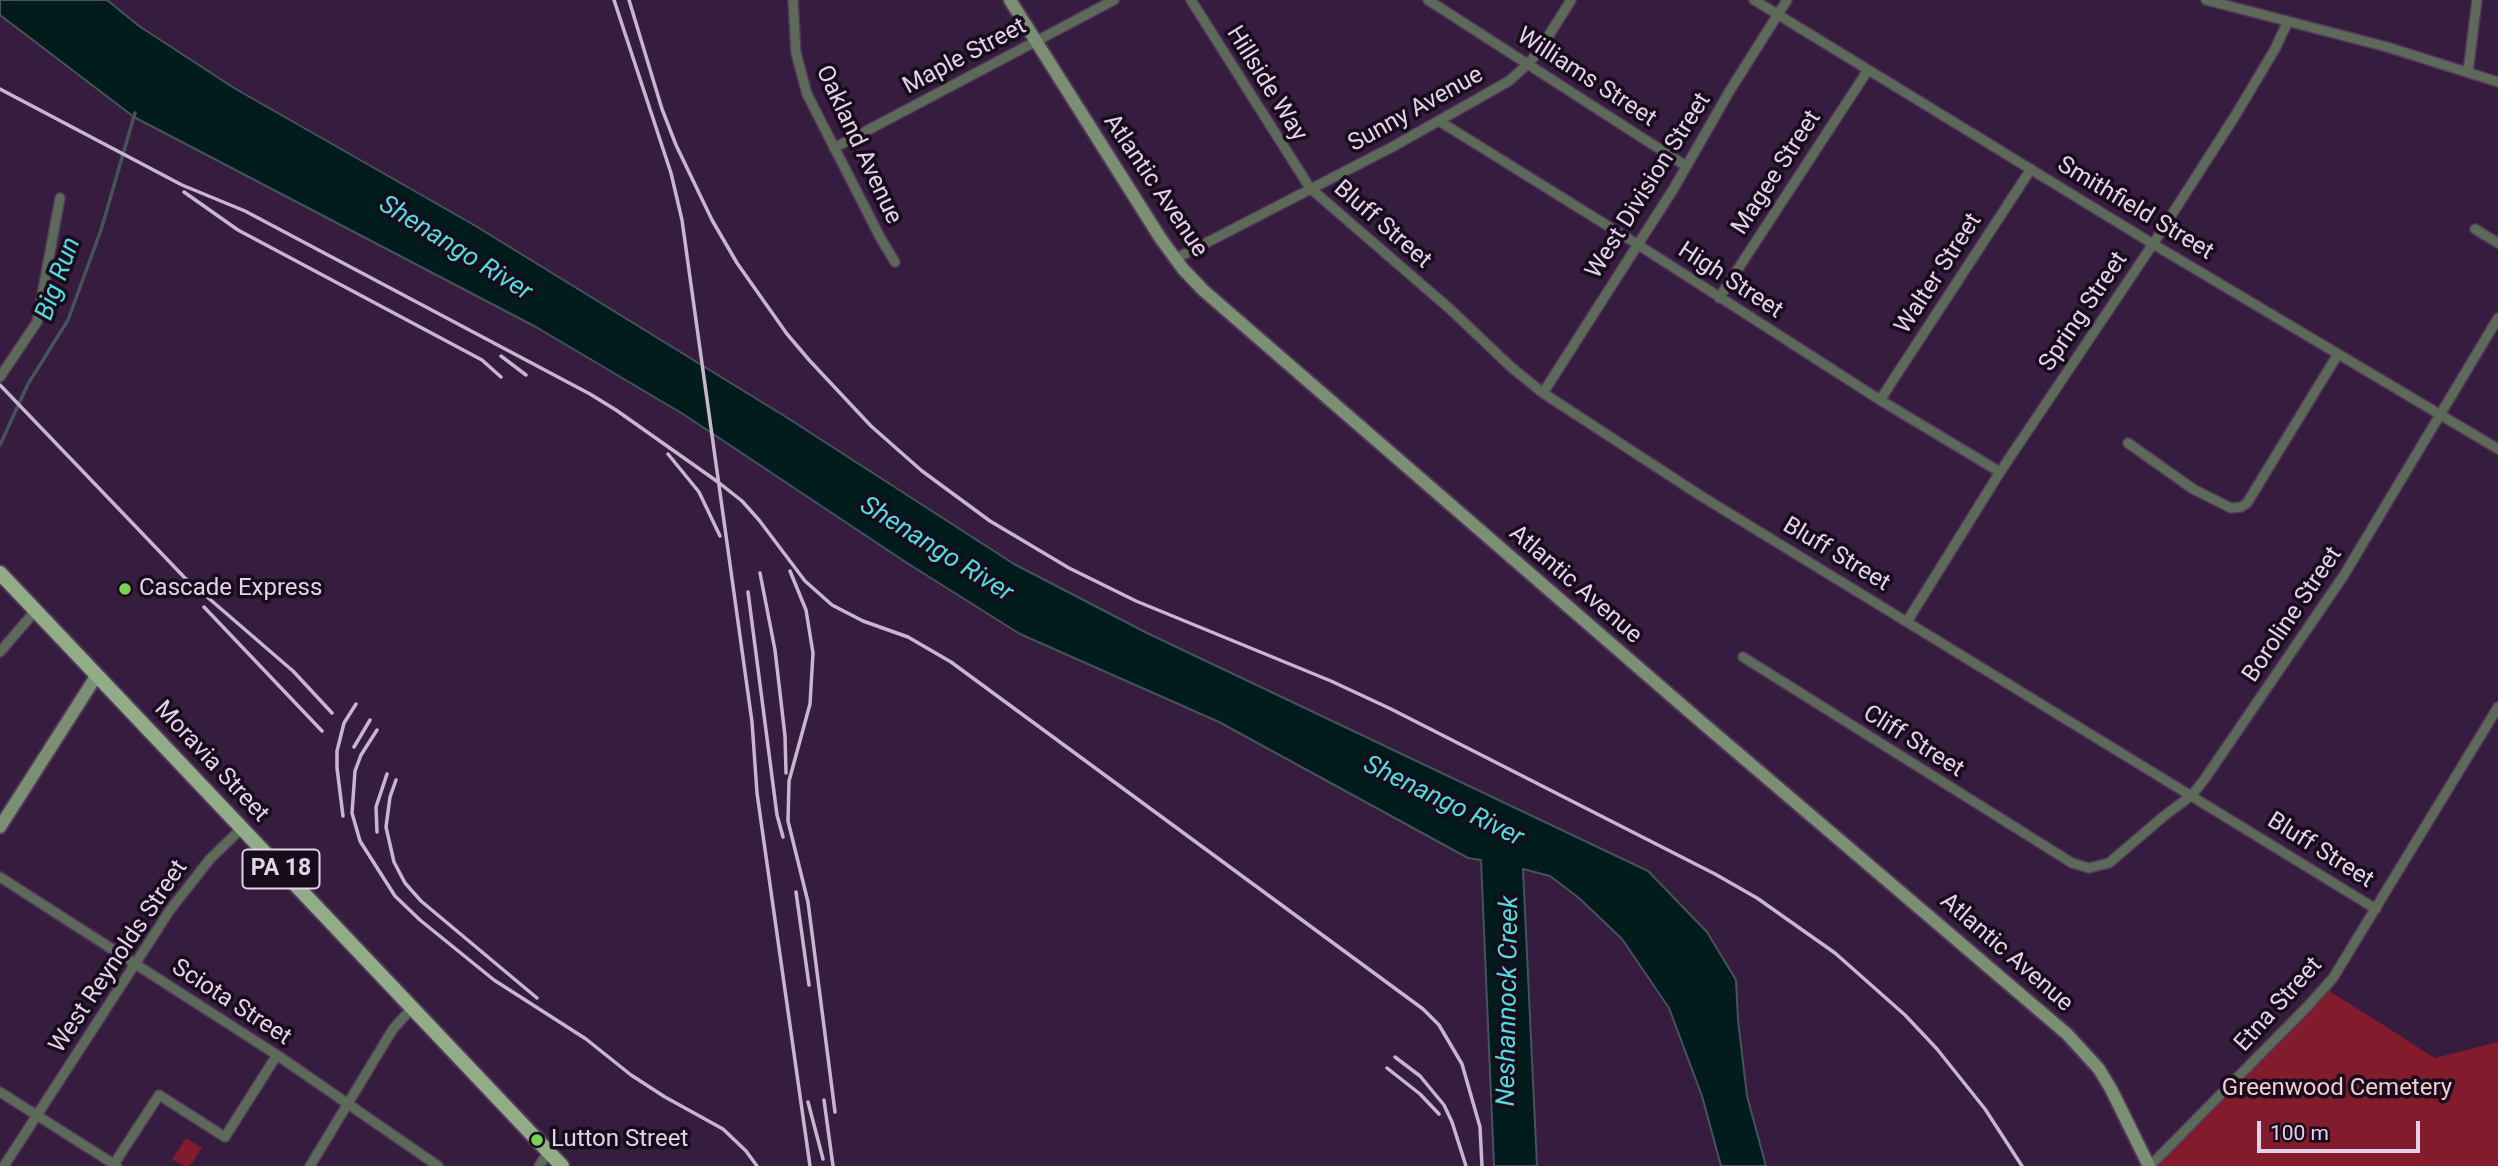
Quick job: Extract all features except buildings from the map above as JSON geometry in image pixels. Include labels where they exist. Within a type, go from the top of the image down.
[{"type":"main road","name":"Moravia Street","points":[[0,573],[562,1166]]},
{"type":"street","name":"Oakland Avenue","points":[[793,0],[796,53],[807,94],[895,261]]},
{"type":"street","name":"Atlantic Avenue","points":[[1010,0],[1175,259],[1203,290],[2067,1034],[2089,1056],[2111,1089],[2150,1166]]},
{"type":"street","name":"Maple Street","points":[[834,148],[1114,0]]},
{"type":"street","name":"Hillside Way","points":[[1191,0],[1310,188]]},
{"type":"street","name":"Williams Street","points":[[1428,0],[1686,166]]},
{"type":"street","name":"Sunny Avenue","points":[[1175,259],[1439,121],[1508,81],[1529,63],[1571,0]]},
{"type":"street","name":"Smithfield Street","points":[[1754,0],[2153,244],[2498,449]]},
{"type":"street","name":"West Division Street","points":[[1543,393],[1787,0]]},
{"type":"street","points":[[2206,0],[2387,47],[2498,82]]},
{"type":"street","points":[[2468,72],[2477,0]]},
{"type":"street","name":"Spring Street","points":[[1908,620],[2000,472],[2153,244],[2275,49],[2288,21]]},
{"type":"street","name":"Magee Street","points":[[1719,298],[1868,70]]},
{"type":"street","name":"High Street","points":[[1439,121],[1880,400],[2000,472]]},
{"type":"street","name":"Walter Street","points":[[1880,400],[2031,169]]},
{"type":"street","name":"Bluff Street","points":[[1310,188],[1450,309],[1511,368],[1543,393],[1701,496],[1908,620],[2376,909]]},
{"type":"street","points":[[0,377],[37,323],[60,198]]},
{"type":"street","points":[[2475,229],[2498,243]]},
{"type":"street","name":"Boroline Street","points":[[2064,858],[2089,868],[2109,863],[2192,796],[2344,575],[2498,318]]},
{"type":"street","points":[[2128,443],[2193,489],[2231,508],[2241,507],[2247,503],[2338,354]]},
{"type":"street","points":[[0,653],[36,610]]},
{"type":"street","name":"Cliff Street","points":[[1743,657],[2064,858]]},
{"type":"street","points":[[0,827],[97,675]]},
{"type":"street","name":"Etna Street","points":[[2150,1166],[2325,988],[2498,707]]},
{"type":"street","name":"West Reynolds Street","points":[[4,1166],[183,892],[242,828]]},
{"type":"street","name":"Sciota Street","points":[[0,877],[349,1102],[438,1166]]},
{"type":"street","points":[[310,1166],[394,1029],[412,1008]]},
{"type":"street","points":[[0,1092],[116,1165],[159,1095],[225,1137],[277,1055]]},
{"type":"street","points":[[539,1166],[548,1152]]},
{"type":"green space","name":"Greenwood Cemetery","points":[[2325,988],[2435,1058],[2498,1042],[2498,1166],[2150,1166]]},
{"type":"green space","points":[[186,1138],[202,1148],[190,1166],[184,1166],[172,1159]]},
{"type":"water","points":[[0,0],[107,0],[139,26],[234,88],[474,225],[786,417],[1014,564],[1147,633],[1648,871],[1707,932],[1736,980],[1747,1096],[1766,1166],[1721,1166],[1702,1096],[1669,1008],[1622,939],[1579,898],[1550,876],[1523,869],[1537,1166],[1494,1166],[1481,860],[1468,858],[1219,722],[1020,634],[907,563],[683,414],[536,327],[134,117],[0,15]]},
{"type":"waterway","name":"Big Run","points":[[0,445],[28,384],[68,320],[101,230],[135,113]]},
{"type":"railway","points":[[614,0],[671,173],[682,220],[752,722],[757,793],[810,1166]]},
{"type":"railway","points":[[629,0],[662,109],[676,145],[712,220],[737,263],[787,334],[810,361],[871,426],[922,471],[990,521],[1069,568],[1136,601],[1331,681],[1391,709],[1757,898],[1835,953],[1905,1015],[1937,1049],[1985,1109],[2022,1166]]},
{"type":"railway","points":[[0,89],[182,185],[245,211],[590,394],[718,482],[742,501],[805,581],[832,605],[863,621],[908,637],[951,662],[1423,1009],[1439,1025],[1462,1064],[1480,1127],[1482,1166]]},
{"type":"railway","points":[[184,192],[238,230],[482,360],[501,377]]},
{"type":"railway","points":[[501,356],[526,375]]},
{"type":"railway","points":[[0,385],[184,577],[293,671],[332,713]]},
{"type":"railway","points":[[668,454],[699,492],[720,536]]},
{"type":"railway","points":[[790,571],[806,610],[813,653],[810,704],[789,781],[788,821],[808,902],[835,1112]]},
{"type":"railway","points":[[760,573],[775,650],[785,736],[786,773]]},
{"type":"railway","points":[[748,592],[777,815],[783,837]]},
{"type":"railway","points":[[204,607],[322,731]]},
{"type":"railway","points":[[343,816],[337,751],[344,723],[356,704]]},
{"type":"railway","points":[[354,747],[370,720]]},
{"type":"railway","points":[[377,730],[361,755],[355,771],[352,813],[360,841],[395,896],[420,920],[494,980],[586,1039],[631,1075],[723,1129],[757,1166]]},
{"type":"railway","points":[[377,832],[376,807],[387,774]]},
{"type":"railway","points":[[396,780],[390,797],[386,827],[394,862],[405,883],[421,901],[537,998]]},
{"type":"railway","points":[[796,892],[809,985]]},
{"type":"railway","points":[[1395,1057],[1420,1076],[1444,1105],[1466,1166]]},
{"type":"railway","points":[[1387,1068],[1420,1094],[1439,1114]]},
{"type":"railway","points":[[824,1100],[833,1166]]},
{"type":"railway","points":[[808,1102],[823,1159]]},
{"type":"place","name":"Cascade Express","points":[[125,589]]},
{"type":"place","name":"Lutton Street","points":[[537,1140]]},
{"type":"water label","name":"Shenango River","points":[[455,249]]},
{"type":"water label","name":"Shenango River","points":[[936,550]]},
{"type":"water label","name":"Shenango River","points":[[1443,802]]},
{"type":"water label","name":"Neshannock Creek","points":[[1509,1001]]}]
